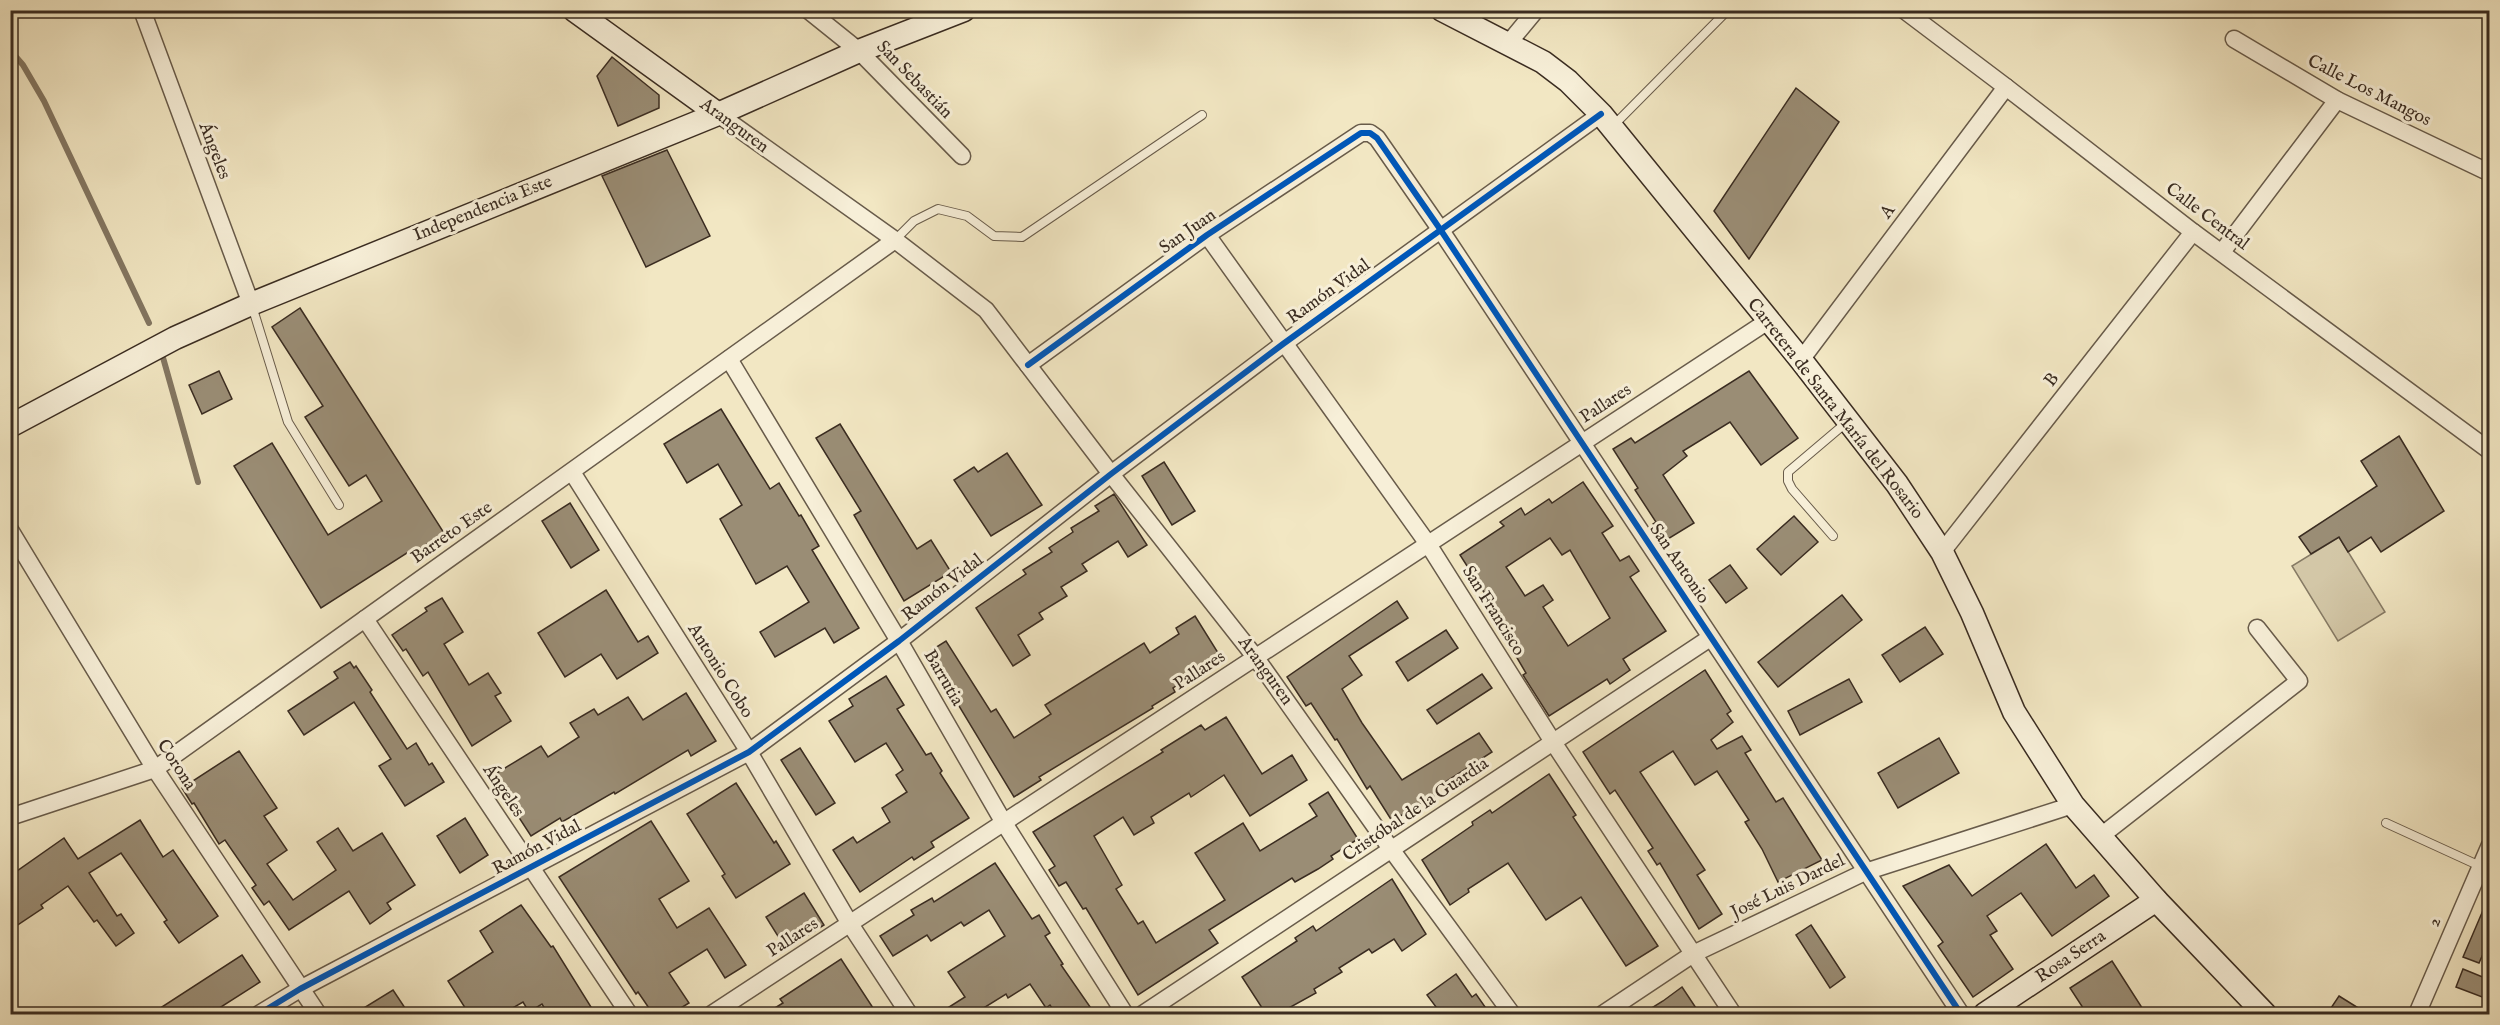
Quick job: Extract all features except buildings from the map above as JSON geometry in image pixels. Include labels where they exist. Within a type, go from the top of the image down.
[{"type":"main road","name":"Aranguren","points":[[574,10],[718,114]]},
{"type":"main road","name":"Independencia Este","points":[[10,426],[175,338],[251,304],[718,114],[859,51],[964,10]]},
{"type":"main road","name":"Carretera de Santa María del Rosario","points":[[1442,10],[1552,68],[1568,81],[1606,121],[1801,360],[1897,484],[1942,552],[1972,613],[2014,712],[2073,805],[2156,900],[2265,1014]]},
{"type":"main road","name":"Rosa Serra","points":[[1985,1014],[2156,900]]},
{"type":"street","name":"Ángeles","points":[[142,10],[251,304]]},
{"type":"street","name":"San Sebastián","points":[[808,10],[859,51],[962,156]]},
{"type":"street","points":[[1506,45],[1536,10]]},
{"type":"street","name":"Calle Central","points":[[1904,10],[2193,232],[2490,451]]},
{"type":"street","name":"Calle Los Mangos","points":[[2234,39],[2337,100],[2490,173]]},
{"type":"street","name":"A","points":[[1801,360],[2006,87]]},
{"type":"street","points":[[2222,252],[2337,100]]},
{"type":"street","name":"Aranguren","points":[[718,114],[895,240],[986,310],[1256,658],[1391,849],[1512,1014]]},
{"type":"street","name":"Ramón Vidal","points":[[259,1014],[300,989],[749,752],[899,641],[1111,474],[1283,344],[1440,229],[1606,121]]},
{"type":"street","name":"San Antonio","points":[[1370,133],[1377,138],[1440,229],[1960,1014]]},
{"type":"street","name":"San Juan","points":[[1028,365],[1208,236],[1362,134],[1370,133]]},
{"type":"street","name":"B","points":[[1942,552],[2193,232]]},
{"type":"street","name":"San Francisco","points":[[1208,236],[1428,544],[1553,742],[1733,1014]]},
{"type":"street","name":"Barreto Este","points":[[10,817],[155,769],[895,240]]},
{"type":"street","name":"Pallares","points":[[712,1014],[1768,321]]},
{"type":"street","name":"Barrutia","points":[[729,359],[899,641],[1004,823],[1125,1014]]},
{"type":"street","name":"Antonio Cobo","points":[[572,472],[749,752],[850,924],[909,1014]]},
{"type":"street","name":"Corona","points":[[10,530],[155,769],[318,1014]]},
{"type":"street","name":"Ángeles","points":[[365,619],[629,1014]]},
{"type":"street","points":[[2101,836],[2299,681],[2257,628]]},
{"type":"street","name":"Cristóbal de la Guardia","points":[[1143,1014],[1710,638]]},
{"type":"street","name":"José Luis Dardel","points":[[1603,1014],[1693,954],[1865,872],[2073,805]]},
{"type":"street","name":"2","points":[[2417,1014],[2490,845]]},
{"type":"lane","points":[[1606,121],[1728,10]]},
{"type":"lane","points":[[895,240],[914,221],[938,209],[967,216],[994,236],[1022,237],[1202,115]]},
{"type":"lane","points":[[251,304],[288,422],[339,505]]},
{"type":"lane","points":[[1833,537],[1792,489],[1788,481],[1788,472],[1848,422]]},
{"type":"lane","points":[[2386,823],[2480,866]]},
{"type":"shaded area","points":[[2339,537],[2385,612],[2338,641],[2292,566]]},
{"type":"waterway","points":[[10,50],[23,65],[44,101],[149,323]]},
{"type":"waterway","points":[[162,354],[198,482]]},
{"type":"cycle path","points":[[259,1014],[300,989],[749,752],[899,641],[1111,474],[1283,344],[1601,114]]},
{"type":"cycle path","points":[[1028,365],[1207,235],[1361,133],[1370,133],[1377,138],[1440,229],[1961,1014]]}]
